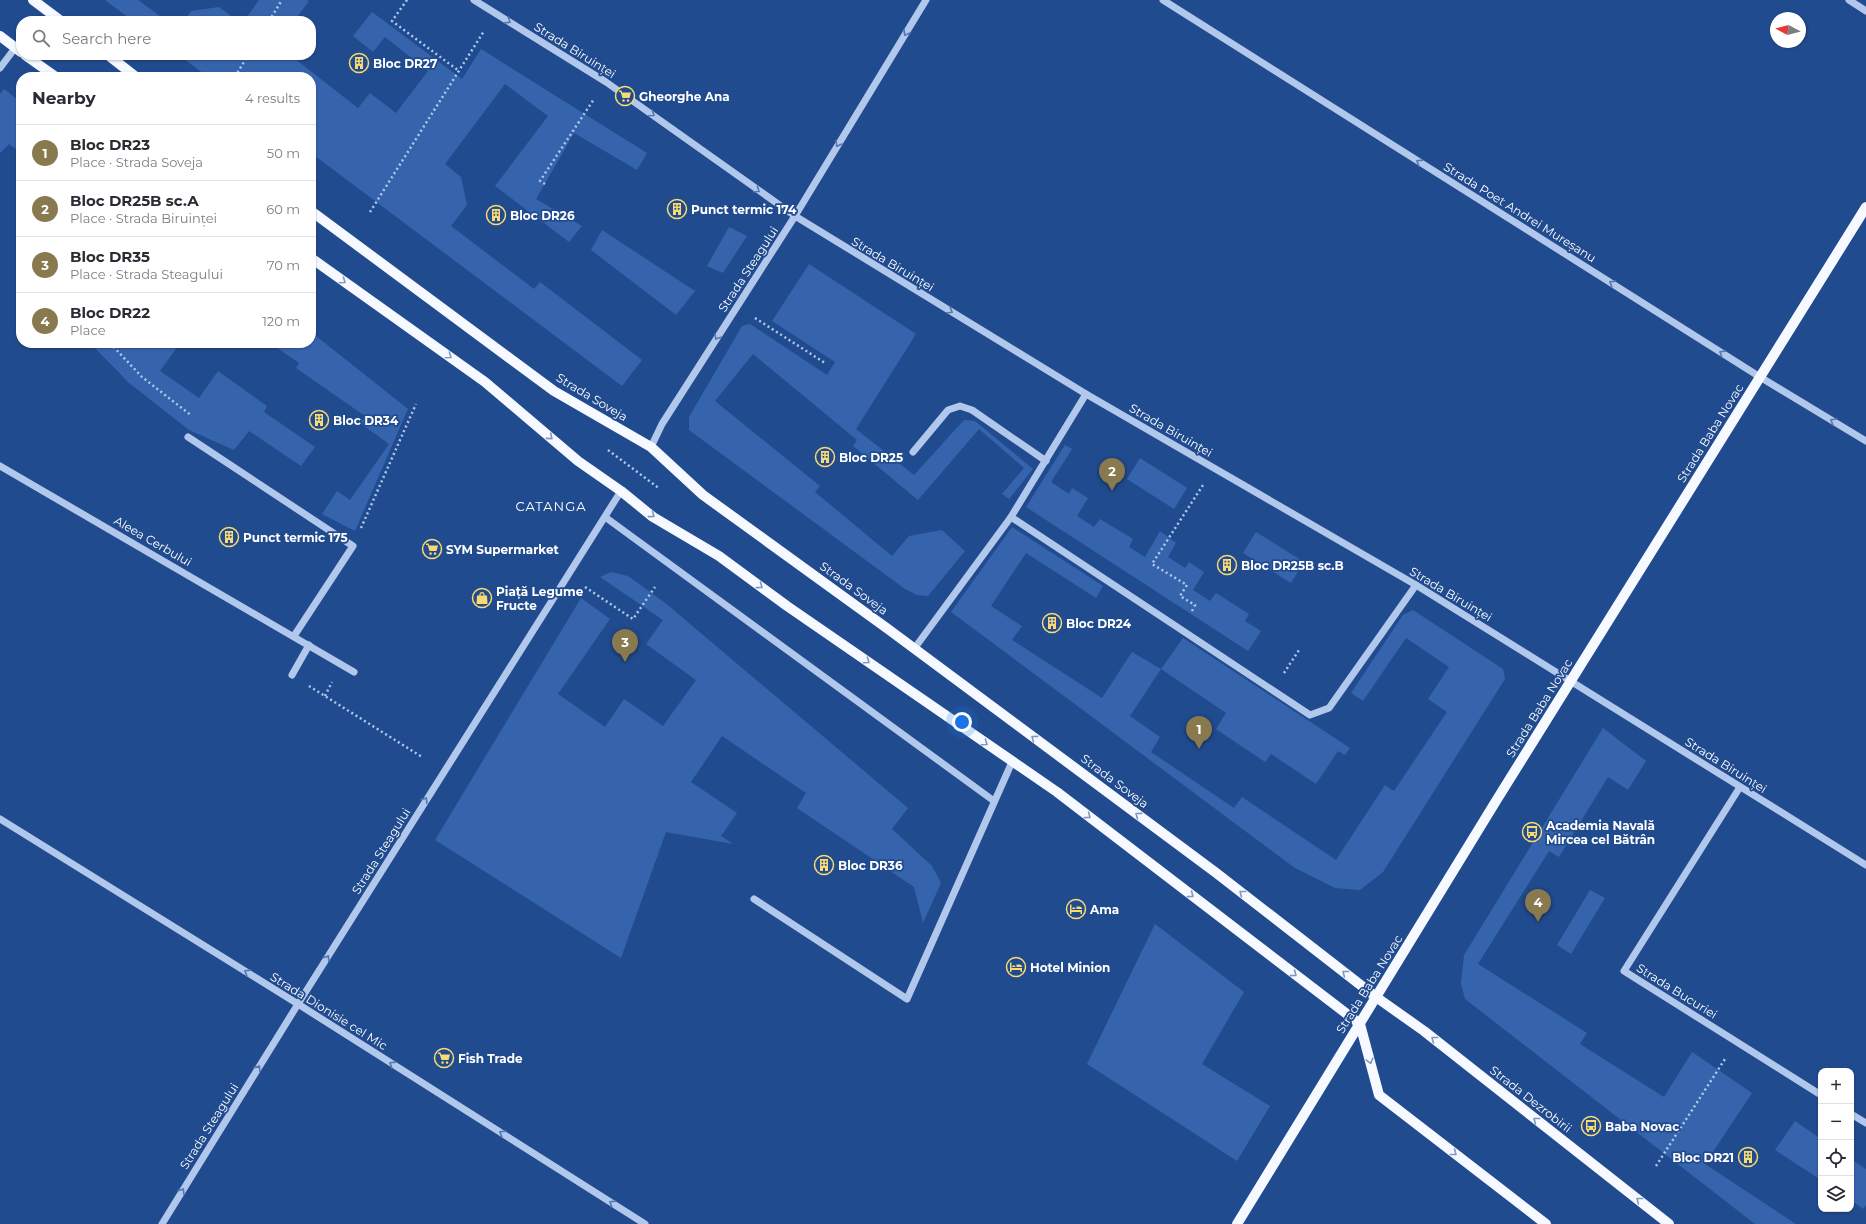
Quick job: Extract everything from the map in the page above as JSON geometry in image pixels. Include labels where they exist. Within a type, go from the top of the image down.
[{"type":"main road","points":[[33,0],[54,16]]},
{"type":"main road","points":[[0,36],[16,48]]},
{"type":"main road","points":[[32,60],[49,72]]},
{"type":"main road","points":[[114,60],[130,72]]},
{"type":"main road","name":"Strada Baba Novac","points":[[1237,1224],[1571,681],[1866,207]]},
{"type":"main road","name":"Strada Soveja","points":[[316,215],[554,391],[651,447],[703,495],[914,648],[1215,872],[1376,997]]},
{"type":"main road","points":[[316,262],[485,382],[578,461],[622,491],[653,517],[719,556],[794,611],[1056,792],[1360,1024],[1379,1095],[1546,1224]]},
{"type":"main road","name":"Strada Dezrobirii","points":[[1376,997],[1424,1031],[1669,1224]]},
{"type":"street","name":"Strada Biruinței","points":[[474,0],[606,82],[795,216],[1086,394],[1416,585],[1866,865]]},
{"type":"street","name":"Strada Steagului","points":[[651,447],[662,424],[736,306],[795,216],[926,0]]},
{"type":"street","name":"Strada Poet Andrei Mureșanu","points":[[1163,0],[1760,377],[1866,441]]},
{"type":"street","points":[[1849,0],[1866,11]]},
{"type":"street","points":[[0,68],[16,52]]},
{"type":"street","points":[[914,648],[1011,517],[1086,394]]},
{"type":"street","points":[[913,452],[948,410],[960,406],[972,410],[1046,461]]},
{"type":"street","points":[[188,437],[353,546],[294,636]]},
{"type":"street","name":"Aleea Cerbului","points":[[0,466],[354,672]]},
{"type":"street","name":"Strada Steagului","points":[[162,1224],[298,1004],[622,491]]},
{"type":"street","points":[[605,516],[994,801]]},
{"type":"street","points":[[1011,517],[1310,715],[1329,708],[1416,585]]},
{"type":"street","points":[[292,675],[309,645]]},
{"type":"street","points":[[754,900],[907,999],[1012,762]]},
{"type":"street","name":"Strada Bucuriei","points":[[1740,787],[1624,971],[1818,1093]]},
{"type":"street","name":"Strada Dionisie cel Mic","points":[[0,819],[298,1004],[645,1224]]},
{"type":"street","points":[[1854,1116],[1866,1123]]},
{"type":"path","points":[[272,16],[282,0]]},
{"type":"path","points":[[407,0],[392,21],[459,71]]},
{"type":"path","points":[[370,212],[495,13]]},
{"type":"path","points":[[238,72],[245,60]]},
{"type":"path","points":[[545,184],[540,181],[606,82]]},
{"type":"path","points":[[736,306],[825,363]]},
{"type":"path","points":[[115,348],[142,377],[198,421]]},
{"type":"path","points":[[353,546],[416,404]]},
{"type":"path","points":[[607,449],[660,489]]},
{"type":"path","points":[[1181,630],[1195,605],[1180,596],[1187,585],[1152,564],[1214,468]]},
{"type":"path","points":[[581,584],[633,619],[655,587]]},
{"type":"path","points":[[1273,691],[1299,650]]},
{"type":"path","points":[[292,675],[422,757]]},
{"type":"path","points":[[1656,1166],[1736,1041]]},
{"type":"shaded area","points":[[105,0],[138,0],[160,16],[126,16]]},
{"type":"shaded area","points":[[259,0],[309,1],[298,16],[248,16]]},
{"type":"shaded area","points":[[219,7],[231,16],[188,16],[191,11]]},
{"type":"shaded area","points":[[372,12],[462,79],[481,49],[647,153],[637,170],[574,133],[536,199],[582,226],[569,242],[495,186],[548,116],[505,84],[445,164],[461,177],[467,205],[451,226],[534,289],[540,282],[642,360],[622,386],[316,157],[316,75],[358,108],[370,93],[396,113],[428,71],[385,37],[373,52],[353,36]]},
{"type":"shaded area","points":[[186,60],[296,60],[312,72],[201,72]]},
{"type":"shaded area","points":[[4,89],[16,98],[16,149],[9,144],[0,153],[0,94]]},
{"type":"shaded area","points":[[729,227],[747,236],[723,273],[707,266]]},
{"type":"shaded area","points":[[602,230],[695,291],[676,315],[591,250]]},
{"type":"shaded area","points":[[809,264],[916,334],[856,429],[914,475],[964,420],[975,421],[1033,469],[1009,499],[1002,494],[1024,468],[979,429],[918,500],[853,446],[857,440],[753,354],[715,401],[820,486],[815,492],[892,556],[909,536],[942,530],[965,551],[928,596],[917,595],[905,589],[689,430],[689,417],[742,326],[750,324],[827,375],[835,362],[772,321]]},
{"type":"shaded area","points":[[316,336],[408,409],[355,531],[322,514],[337,491],[350,500],[389,444],[360,423],[365,416],[296,368],[299,363],[277,348],[316,348]]},
{"type":"shaded area","points":[[95,348],[176,348],[160,371],[199,398],[218,371],[267,406],[264,412],[315,447],[301,466],[249,431],[234,450],[189,430],[129,383]]},
{"type":"shaded area","points":[[1065,445],[1072,449],[1051,482],[1069,494],[1072,488],[1088,498],[1077,516],[1094,527],[1100,519],[1133,539],[1129,547],[1145,557],[1160,531],[1176,543],[1168,557],[1185,568],[1189,562],[1204,572],[1193,590],[1210,601],[1216,593],[1249,614],[1245,621],[1261,631],[1248,651],[1026,507]]},
{"type":"shaded area","points":[[1140,458],[1187,488],[1174,509],[1127,479]]},
{"type":"shaded area","points":[[1012,527],[1103,586],[1096,598],[1026,553],[991,606],[1022,626],[1012,640],[1102,698],[1132,652],[1161,669],[1130,716],[1160,737],[1151,752],[1234,808],[1242,797],[1336,860],[1385,785],[1394,791],[1447,712],[1428,699],[1449,667],[1406,638],[1363,701],[1351,693],[1403,615],[1413,610],[1503,669],[1505,679],[1383,872],[1360,890],[1335,888],[1295,868],[951,612]]},
{"type":"shaded area","points":[[1256,532],[1304,562],[1291,583],[1243,553]]},
{"type":"shaded area","points":[[611,572],[628,576],[664,602],[908,808],[892,829],[932,866],[941,883],[923,923],[914,887],[797,808],[806,793],[722,736],[691,782],[737,813],[721,836],[733,844],[666,832],[621,958],[435,840],[581,598],[610,619],[558,694],[605,727],[624,699],[663,726],[696,680],[646,644],[663,620],[600,577]]},
{"type":"shaded area","points":[[1183,638],[1350,748],[1345,755],[1338,751],[1316,784],[1271,754],[1265,762],[1216,729],[1226,713],[1161,669]]},
{"type":"shaded area","points":[[1603,728],[1646,761],[1628,790],[1608,777],[1559,857],[1549,851],[1478,964],[1587,1033],[1580,1044],[1664,1097],[1692,1052],[1752,1093],[1705,1164],[1796,1224],[1755,1224],[1465,999],[1461,983],[1464,955]]},
{"type":"shaded area","points":[[1590,890],[1605,898],[1571,954],[1557,945]]},
{"type":"shaded area","points":[[1155,924],[1244,992],[1202,1064],[1270,1106],[1237,1161],[1087,1064]]},
{"type":"shaded area","points":[[1795,1121],[1818,1137],[1818,1178],[1775,1150]]},
{"type":"shaded area","points":[[1854,1161],[1866,1169],[1866,1205],[1863,1209],[1854,1202]]},
{"type":"place","name":"Bloc DR27","points":[[359,63]]},
{"type":"place","name":"Gheorghe Ana","points":[[625,96]]},
{"type":"place","name":"Punct termic 174","points":[[677,209]]},
{"type":"place","name":"Bloc DR26","points":[[496,215]]},
{"type":"place","name":"Bloc DR34","points":[[319,420]]},
{"type":"place","name":"Bloc DR25","points":[[825,457]]},
{"type":"place","name":"Bloc DR25B sc.A","points":[[1112,491]]},
{"type":"place","name":"Punct termic 175","points":[[229,537]]},
{"type":"place","name":"SYM Supermarket","points":[[432,549]]},
{"type":"place","name":"Bloc DR25B sc.B","points":[[1227,565]]},
{"type":"place","name":"Piață Legume Fructe","points":[[482,598]]},
{"type":"place","name":"Bloc DR24","points":[[1052,623]]},
{"type":"place","name":"Bloc DR35","points":[[625,662]]},
{"type":"place","name":"Bloc DR23","points":[[1199,749]]},
{"type":"place","name":"Academia Navală Mircea cel Bătrân","points":[[1532,832]]},
{"type":"place","name":"Bloc DR36","points":[[824,865]]},
{"type":"place","name":"Ama","points":[[1076,909]]},
{"type":"place","name":"Bloc DR22","points":[[1538,922]]},
{"type":"place","name":"Hotel Minion","points":[[1016,967]]},
{"type":"place","name":"Fish Trade","points":[[444,1058]]},
{"type":"place","name":"Baba Novac","points":[[1591,1126]]},
{"type":"place","name":"Bloc DR21","points":[[1748,1157]]},
{"type":"district","name":"CATANGA","points":[[551,506]]}]
